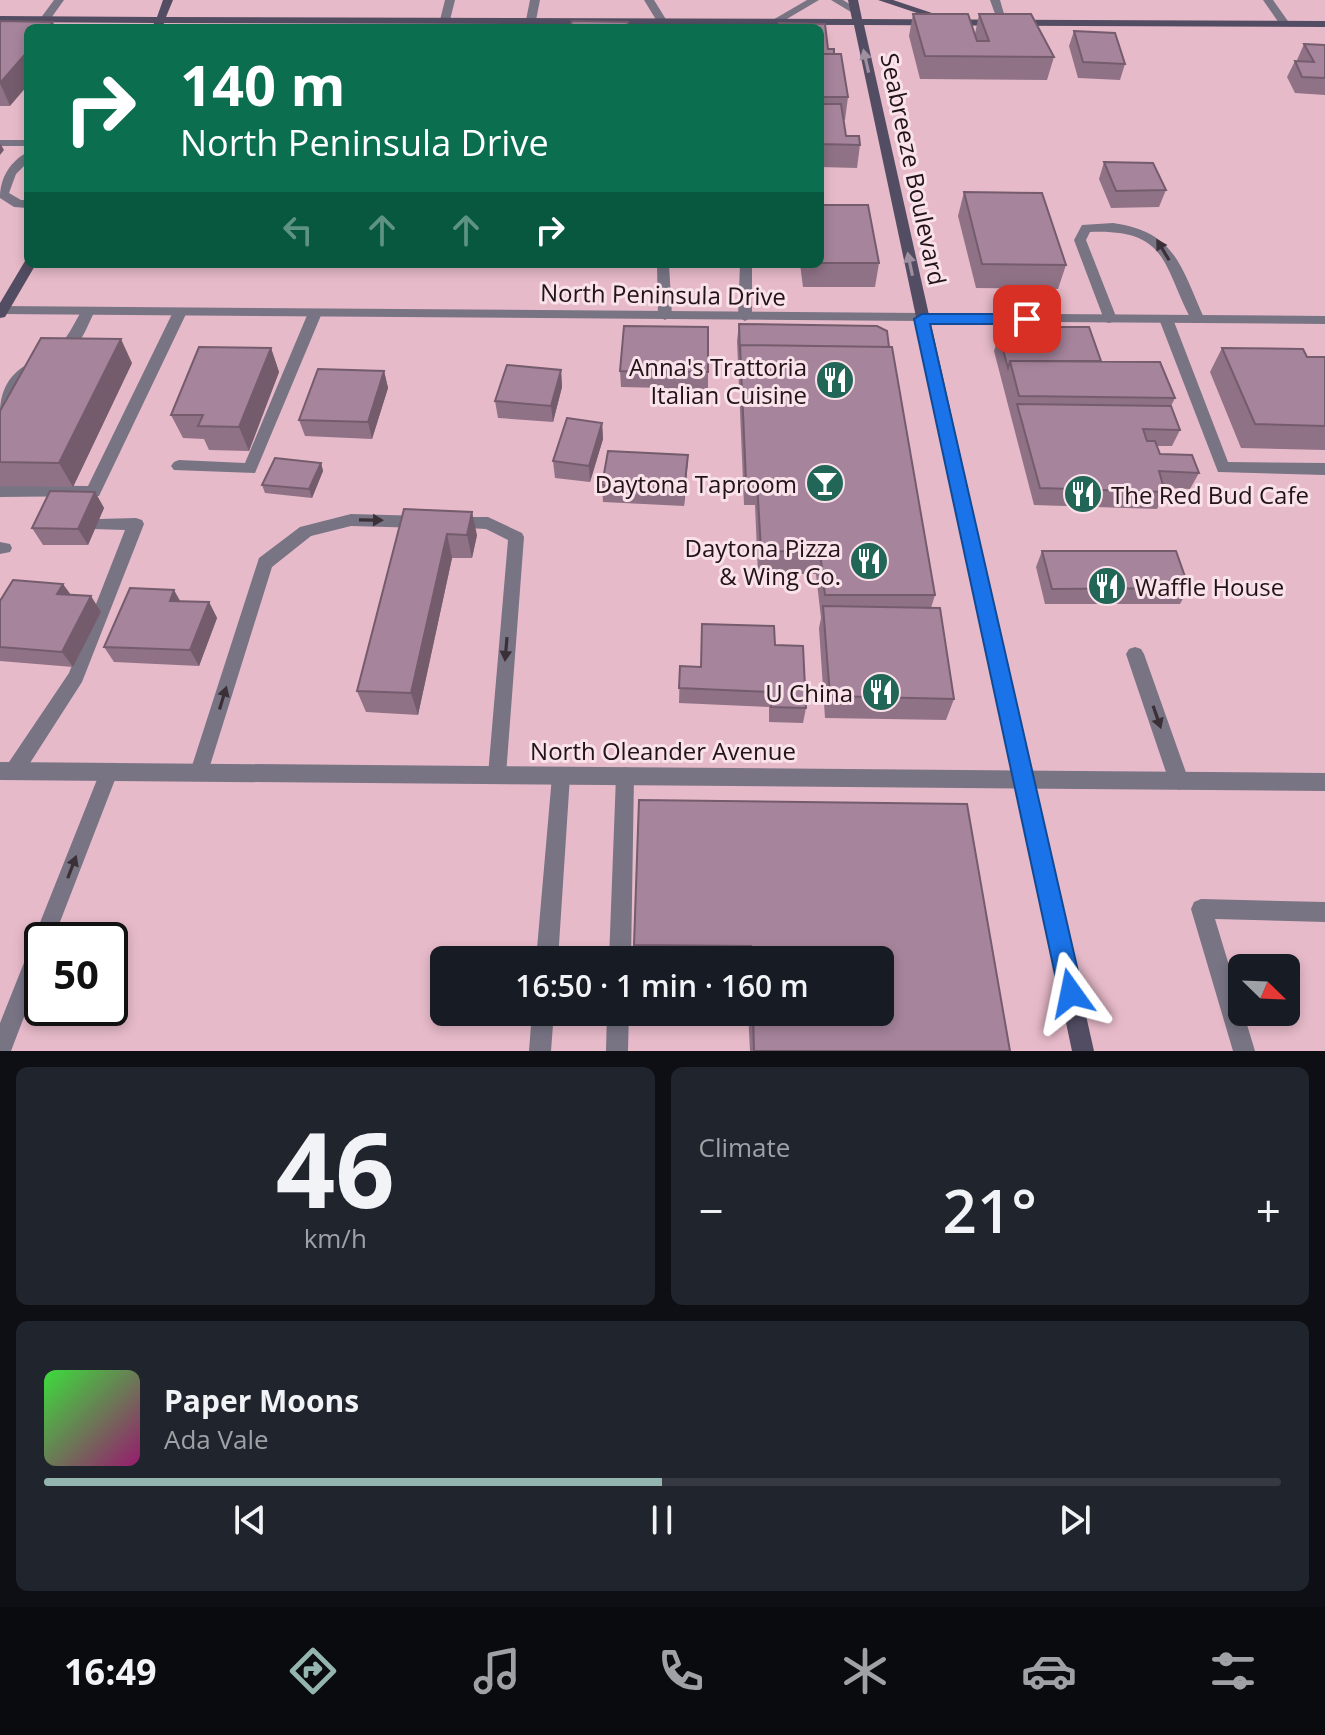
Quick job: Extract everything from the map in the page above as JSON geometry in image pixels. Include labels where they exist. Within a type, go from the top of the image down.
[{"type":"street","points":[[45,19],[59,0]]},
{"type":"street","points":[[158,24],[168,0]]},
{"type":"street","points":[[445,20],[450,0]]},
{"type":"street","points":[[531,20],[535,0]]},
{"type":"street","points":[[649,0],[667,23]]},
{"type":"street","points":[[776,21],[814,0]]},
{"type":"street","points":[[836,0],[855,10]]},
{"type":"street","points":[[883,0],[966,22]]},
{"type":"street","points":[[995,0],[1003,22]]},
{"type":"street","points":[[1268,0],[1285,24]]},
{"type":"street","points":[[0,19],[158,24],[445,20],[667,23],[776,21],[855,10],[966,22],[1325,24]]},
{"type":"street","name":"Seabreeze Boulevard","points":[[855,10],[1083,1051]]},
{"type":"street","points":[[0,143],[24,143]]},
{"type":"street","points":[[24,159],[11,173],[2,194],[18,204],[24,204]]},
{"type":"street","points":[[1110,319],[1080,240],[1086,228],[1113,225],[1145,231],[1160,241],[1198,320]]},
{"type":"street","points":[[1,311],[28,268]]},
{"type":"street","points":[[663,268],[665,316]]},
{"type":"street","points":[[745,317],[746,268]]},
{"type":"street","name":"North Peninsula Drive","points":[[1,311],[1324,322]]},
{"type":"street","points":[[0,408],[19,376],[69,347],[88,311]]},
{"type":"street","points":[[0,491],[93,492],[180,312]]},
{"type":"street","points":[[179,466],[250,469],[315,313]]},
{"type":"street","points":[[1166,319],[1223,468],[1325,469]]},
{"type":"street","points":[[199,772],[265,563],[306,531],[351,520],[488,523],[516,537],[497,775]]},
{"type":"street","points":[[7,771],[76,677],[136,524],[99,525]]},
{"type":"street","points":[[1135,654],[1179,781]]},
{"type":"street","name":"North Oleander Avenue","points":[[7,771],[1325,782]]},
{"type":"street","points":[[51,922],[109,772]]},
{"type":"street","points":[[548,946],[561,776]]},
{"type":"street","points":[[620,946],[625,776]]},
{"type":"street","points":[[1244,1051],[1201,909],[1325,912]]},
{"type":"street","points":[[0,1051],[24,990]]},
{"type":"street","points":[[540,1051],[542,1026]]},
{"type":"street","points":[[617,1051],[618,1026]]},
{"type":"building","points":[[913,14],[968,14],[977,41],[989,41],[979,14],[1031,14],[1054,57],[925,56]]},
{"type":"building","points":[[0,21],[53,22],[24,24],[24,56],[0,83]]},
{"type":"building","points":[[572,21],[628,22],[628,24],[571,24]]},
{"type":"building","points":[[779,23],[825,24],[828,49],[834,49],[834,54],[824,54],[824,24]]},
{"type":"building","points":[[1074,31],[1115,33],[1125,64],[1083,62]]},
{"type":"building","points":[[1304,44],[1325,45],[1325,78],[1302,77],[1295,61],[1314,62]]},
{"type":"building","points":[[824,54],[841,54],[848,97],[824,97]]},
{"type":"building","points":[[824,104],[841,104],[846,136],[859,136],[860,145],[824,144]]},
{"type":"building","points":[[1104,162],[1153,163],[1166,190],[1116,191]]},
{"type":"building","points":[[964,192],[1042,193],[1066,265],[982,264]]},
{"type":"building","points":[[824,205],[868,205],[879,263],[824,263]]},
{"type":"building","points":[[739,324],[877,326],[887,331],[889,347],[740,345],[740,353]]},
{"type":"building","points":[[624,326],[708,327],[708,372],[620,371]]},
{"type":"building","points":[[1009,327],[1089,327],[1101,361],[1010,361],[1008,368],[999,334]]},
{"type":"building","points":[[41,338],[121,339],[59,463],[0,462],[0,411]]},
{"type":"building","points":[[740,345],[892,347],[935,595],[825,595],[820,552],[761,551],[757,481],[746,481]]},
{"type":"building","points":[[199,347],[271,348],[239,427],[198,426],[203,415],[171,415]]},
{"type":"building","points":[[1222,348],[1303,349],[1307,357],[1325,357],[1325,426],[1255,424]]},
{"type":"building","points":[[1010,361],[1160,362],[1175,398],[1019,396]]},
{"type":"building","points":[[507,365],[561,370],[551,406],[495,401]]},
{"type":"building","points":[[318,369],[384,371],[368,422],[299,420]]},
{"type":"building","points":[[1017,404],[1171,406],[1180,430],[1143,429],[1147,441],[1155,441],[1160,454],[1192,455],[1199,473],[1159,471],[1165,492],[1040,488]]},
{"type":"building","points":[[567,418],[602,423],[589,466],[553,461]]},
{"type":"building","points":[[608,451],[688,455],[684,490],[602,485]]},
{"type":"building","points":[[275,458],[321,463],[309,489],[262,485]]},
{"type":"building","points":[[50,491],[95,492],[78,529],[32,528]]},
{"type":"building","points":[[404,509],[472,512],[467,535],[447,534],[411,693],[357,691]]},
{"type":"building","points":[[1042,551],[1176,551],[1189,588],[1052,589]]},
{"type":"building","points":[[13,580],[63,584],[57,594],[91,596],[62,652],[0,647],[0,601]]},
{"type":"building","points":[[130,588],[174,590],[170,601],[209,602],[190,650],[104,647]]},
{"type":"building","points":[[823,606],[940,608],[954,699],[830,696]]},
{"type":"building","points":[[702,624],[774,626],[775,645],[803,646],[806,708],[771,707],[771,692],[679,688],[680,666],[701,667]]},
{"type":"building","points":[[639,800],[967,804],[1010,1051],[754,1051],[753,1026],[894,1026],[894,946],[634,945]]},
{"type":"place","name":"Anna's Trattoria Italian Cuisine","points":[[835,380]]},
{"type":"place","name":"Daytona Taproom","points":[[825,483]]},
{"type":"place","name":"The Red Bud Cafe","points":[[1083,494]]},
{"type":"place","name":"Daytona Pizza & Wing Co.","points":[[869,561]]},
{"type":"place","name":"Waffle House","points":[[1107,586]]},
{"type":"place","name":"U China","points":[[881,692]]},
{"type":"route","points":[[1027,319],[922,319],[1071,993]]}]
